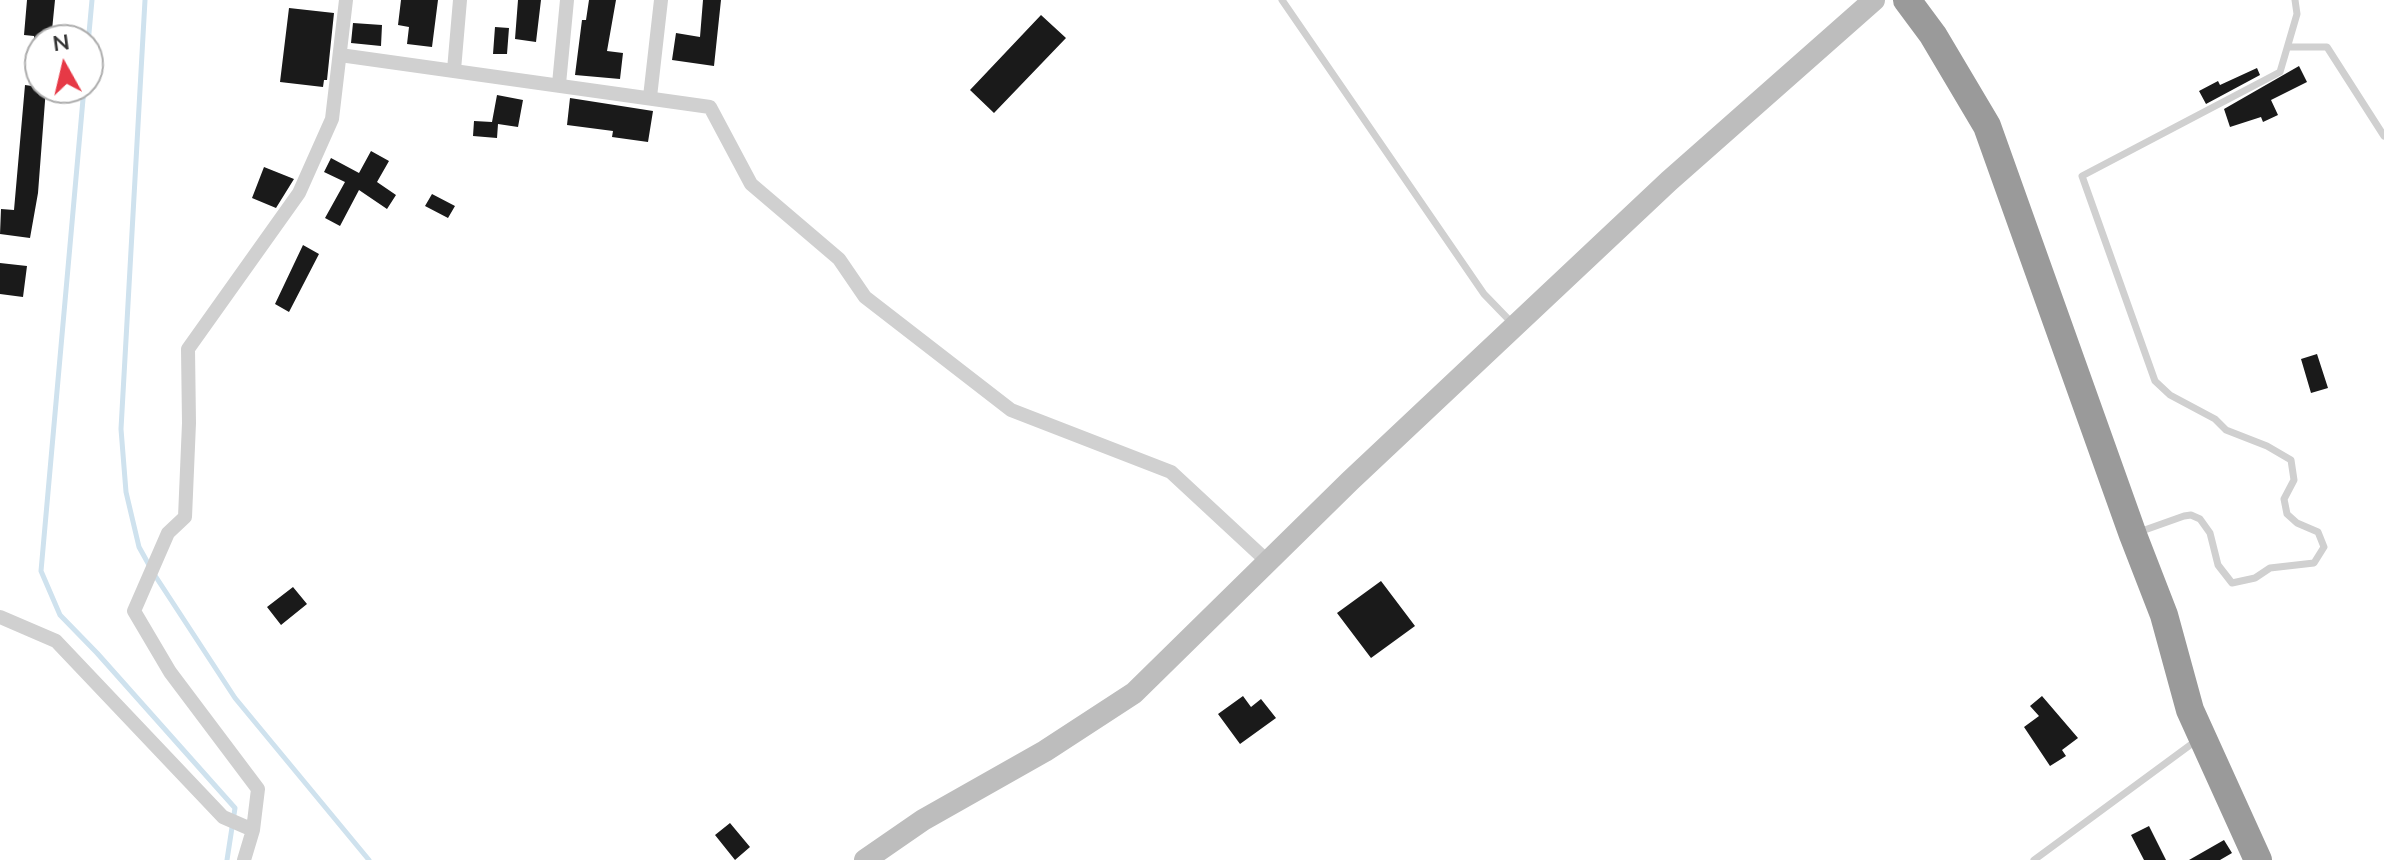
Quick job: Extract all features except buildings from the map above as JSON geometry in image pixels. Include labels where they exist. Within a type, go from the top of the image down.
[{"type":"highway","points":[[1907,0],[1933,35],[1987,126],[2164,615],[2190,710],[2258,860]]},
{"type":"main road","points":[[865,860],[923,820],[1045,751],[1134,693],[1350,481],[1669,181],[1874,0]]},
{"type":"street","points":[[244,860],[253,830],[258,789],[170,672],[134,611],[168,533],[185,517],[188,349],[299,193],[332,119],[346,0]]},
{"type":"street","points":[[454,70],[460,0]]},
{"type":"street","points":[[559,84],[567,0]]},
{"type":"street","points":[[650,97],[661,0]]},
{"type":"street","points":[[340,55],[710,107],[751,184],[839,259],[865,297],[1011,410],[1171,472],[1268,562]]},
{"type":"street","points":[[0,617],[56,641],[223,817],[253,830]]},
{"type":"lane","points":[[1282,0],[1484,294],[1515,327]]},
{"type":"lane","points":[[2133,535],[2184,516],[2200,519],[2210,533],[2218,565],[2232,583],[2248,581],[2270,568],[2314,563],[2324,547],[2318,532],[2297,523],[2287,514],[2284,499],[2294,480],[2291,460],[2267,446],[2226,430],[2215,419],[2170,395],[2155,381],[2082,176],[2280,72],[2297,14],[2295,0]]},
{"type":"lane","points":[[2288,47],[2327,47],[2384,136]]},
{"type":"lane","points":[[2034,860],[2202,737]]},
{"type":"waterway","points":[[90,24],[92,0]]},
{"type":"waterway","points":[[145,0],[121,429],[126,492],[139,547],[149,565]]},
{"type":"waterway","points":[[83,104],[41,571],[60,615],[235,808],[227,860]]},
{"type":"waterway","points":[[154,574],[235,698],[369,860]]}]
